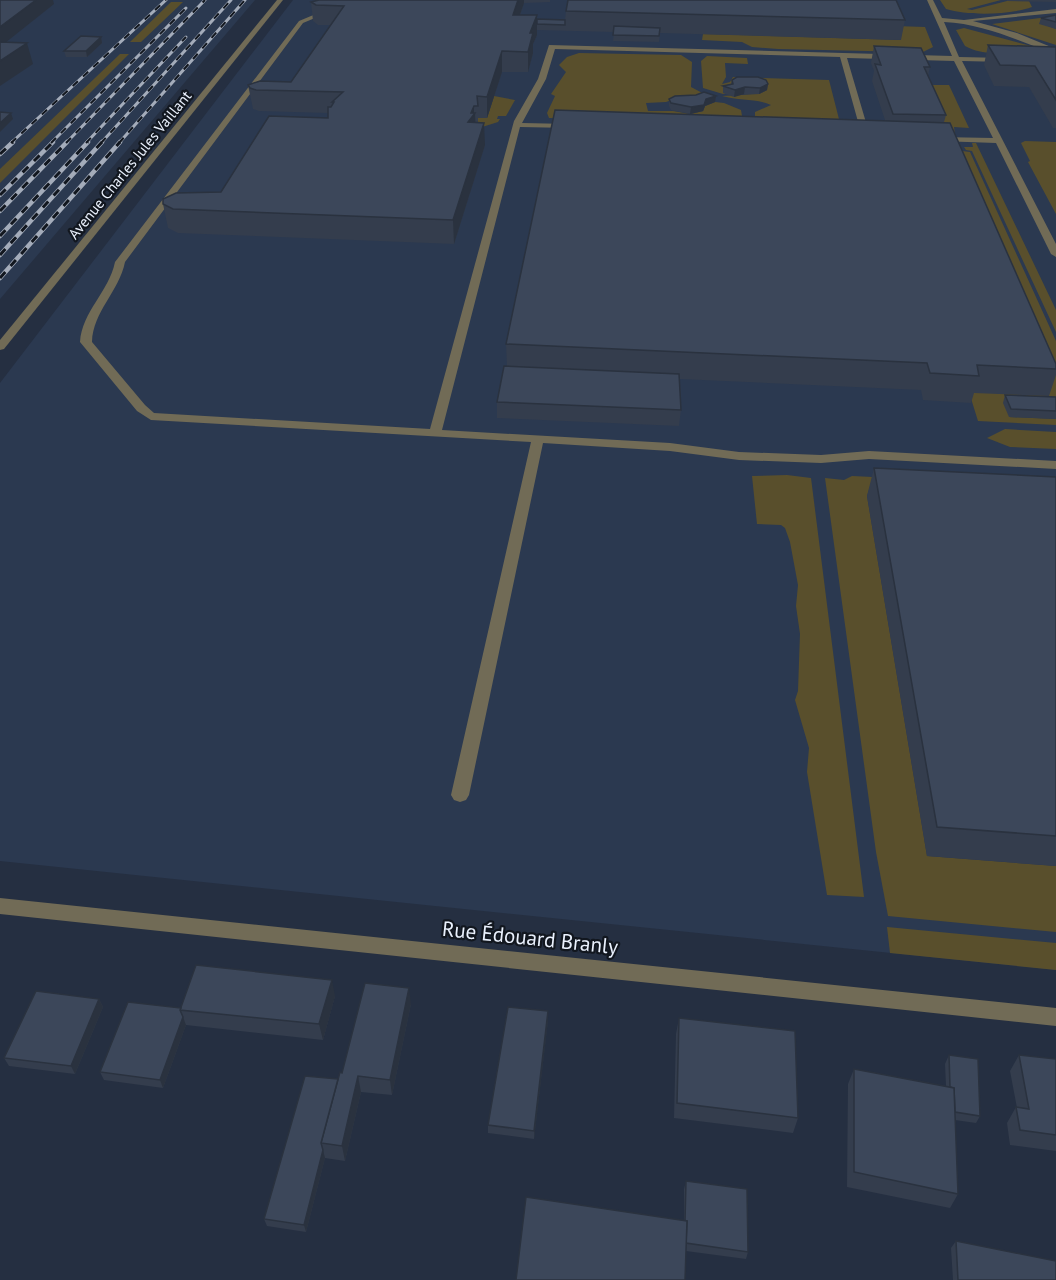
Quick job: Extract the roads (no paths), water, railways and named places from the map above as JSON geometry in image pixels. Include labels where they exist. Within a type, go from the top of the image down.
[{"type":"street","name":"Avenue Charles Jules Vaillant","points":[[0,347],[280,0]]},
{"type":"street","points":[[345,0],[337,7],[301,22],[120,262],[117,278],[85,331],[86,342],[141,408],[151,416],[670,447],[739,456],[821,459],[869,455],[1056,465]]},
{"type":"street","points":[[930,0],[1056,254]]},
{"type":"street","points":[[941,20],[961,21],[1056,11]]},
{"type":"street","points":[[961,21],[1039,44],[1056,52]]},
{"type":"street","points":[[435,433],[517,125],[542,79],[552,47],[1012,60]]},
{"type":"street","points":[[843,55],[866,136]]},
{"type":"street","points":[[517,125],[575,127]]},
{"type":"street","points":[[854,136],[877,137]]},
{"type":"street","points":[[932,138],[999,141]]},
{"type":"street","points":[[460,795],[538,439]]},
{"type":"street","name":"Rue Édouard Branly","points":[[0,906],[1056,1017]]},
{"type":"railway","points":[[11,143],[166,0]]},
{"type":"railway","points":[[66,143],[205,0]]},
{"type":"railway","points":[[101,143],[231,0]]},
{"type":"railway","points":[[119,143],[245,0]]},
{"type":"railway","points":[[51,143],[186,8]]},
{"type":"railway","points":[[86,143],[186,37]]},
{"type":"railway","points":[[0,154],[13,142]]},
{"type":"railway","points":[[0,195],[53,142]]},
{"type":"railway","points":[[0,211],[67,142]]},
{"type":"railway","points":[[0,236],[88,142]]},
{"type":"railway","points":[[0,255],[102,142]]},
{"type":"railway","points":[[0,278],[120,142]]}]
